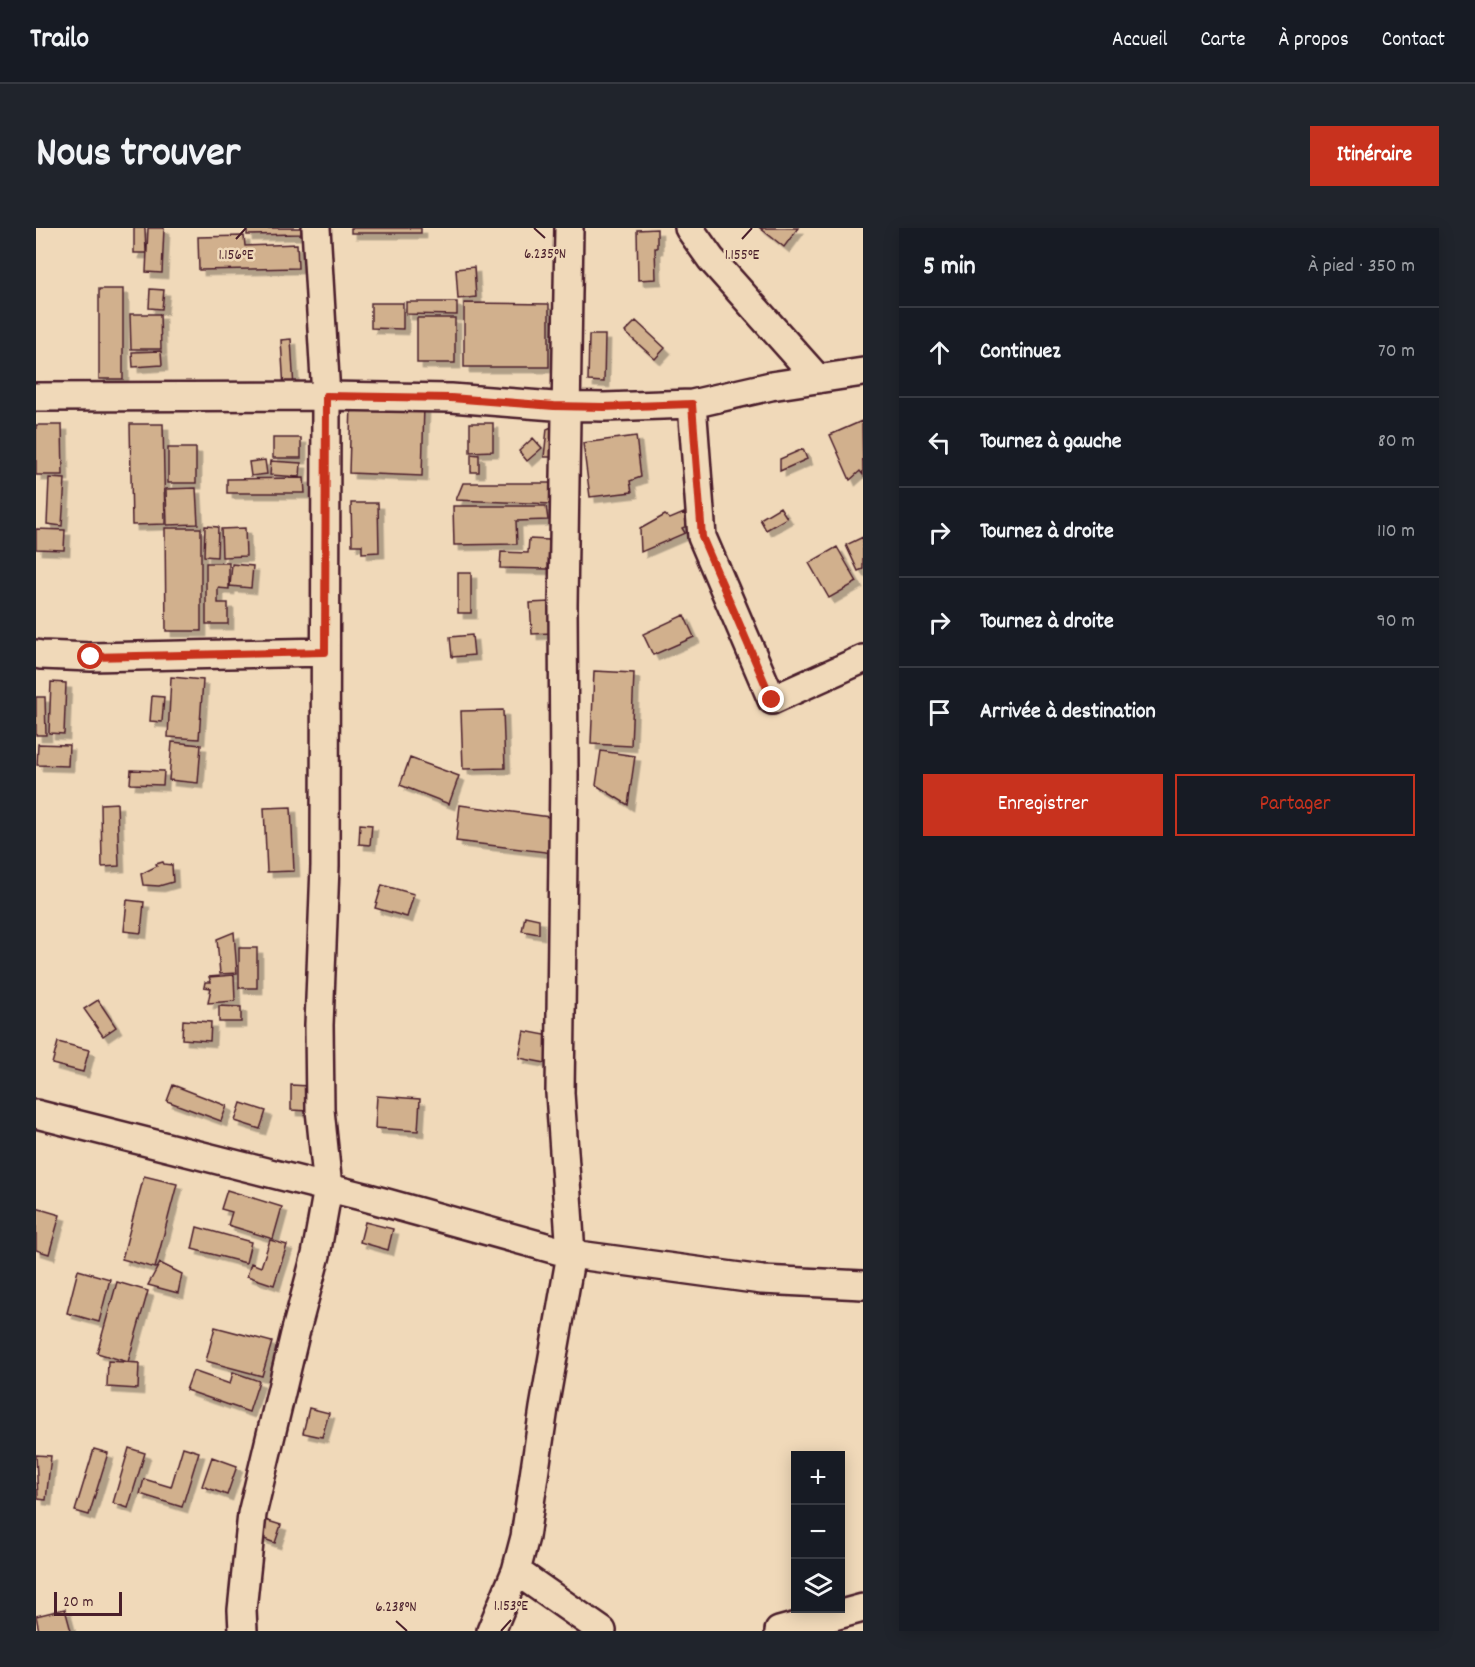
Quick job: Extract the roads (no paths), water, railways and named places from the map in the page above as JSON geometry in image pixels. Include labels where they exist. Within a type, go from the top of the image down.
[{"type":"street","points":[[243,1631],[242,1610],[252,1514],[316,1255],[328,1188],[320,1110],[319,1025],[325,866],[326,396],[316,228]]},
{"type":"street","points":[[491,1631],[516,1571],[525,1537],[544,1408],[572,1254],[560,1093],[564,798],[563,605],[569,228]]},
{"type":"street","points":[[689,228],[711,259],[818,380]]},
{"type":"street","points":[[36,397],[451,398],[604,407],[692,404],[771,386],[863,372]]},
{"type":"street","points":[[692,404],[702,537],[772,700],[863,659]]},
{"type":"street","points":[[36,654],[91,657],[325,652]]},
{"type":"street","points":[[36,1114],[328,1188],[572,1254],[762,1280],[863,1285]]},
{"type":"street","points":[[516,1571],[602,1631]]},
{"type":"street","points":[[779,1631],[863,1608]]}]
